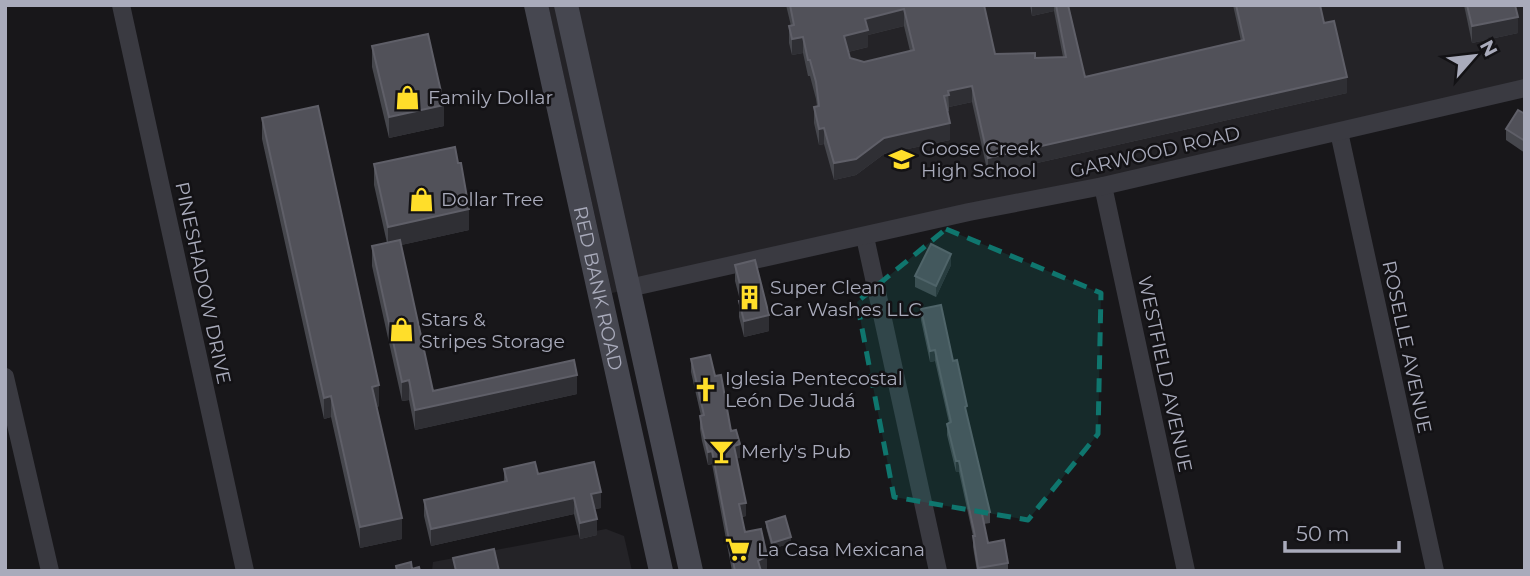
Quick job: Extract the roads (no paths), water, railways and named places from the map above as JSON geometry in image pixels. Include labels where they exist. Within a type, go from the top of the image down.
[{"type":"main road","name":"RED BANK ROAD","points":[[536,5],[661,571]]},
{"type":"main road","name":"RED BANK ROAD","points":[[566,5],[691,571]]},
{"type":"main road","points":[[593,259],[629,288]]},
{"type":"main road","points":[[615,361],[652,394]]},
{"type":"street","name":"PINESHADOW DRIVE","points":[[121,5],[246,571]]},
{"type":"street","name":"GARWOOD ROAD","points":[[629,288],[969,212],[1103,186],[1525,89]]},
{"type":"street","name":"ROSELLE AVENUE","points":[[1339,132],[1435,571]]},
{"type":"street","name":"WESTFIELD AVENUE","points":[[1103,186],[1186,571]]},
{"type":"street","points":[[865,237],[938,571]]},
{"type":"street","points":[[5,377],[50,571]]},
{"type":"place","name":"Family Dollar","points":[[408,97]]},
{"type":"place","name":"Goose Creek High School","points":[[901,159]]},
{"type":"place","name":"Dollar Tree","points":[[421,199]]},
{"type":"place","name":"Super Clean Car Washes LLC","points":[[750,298]]},
{"type":"place","name":"Stars & Stripes Storage","points":[[401,330]]},
{"type":"place","name":"Iglesia Pentecostal León De Judá","points":[[705,389]]},
{"type":"place","name":"Merly's Pub","points":[[721,451]]},
{"type":"place","name":"La Casa Mexicana","points":[[737,549]]}]
